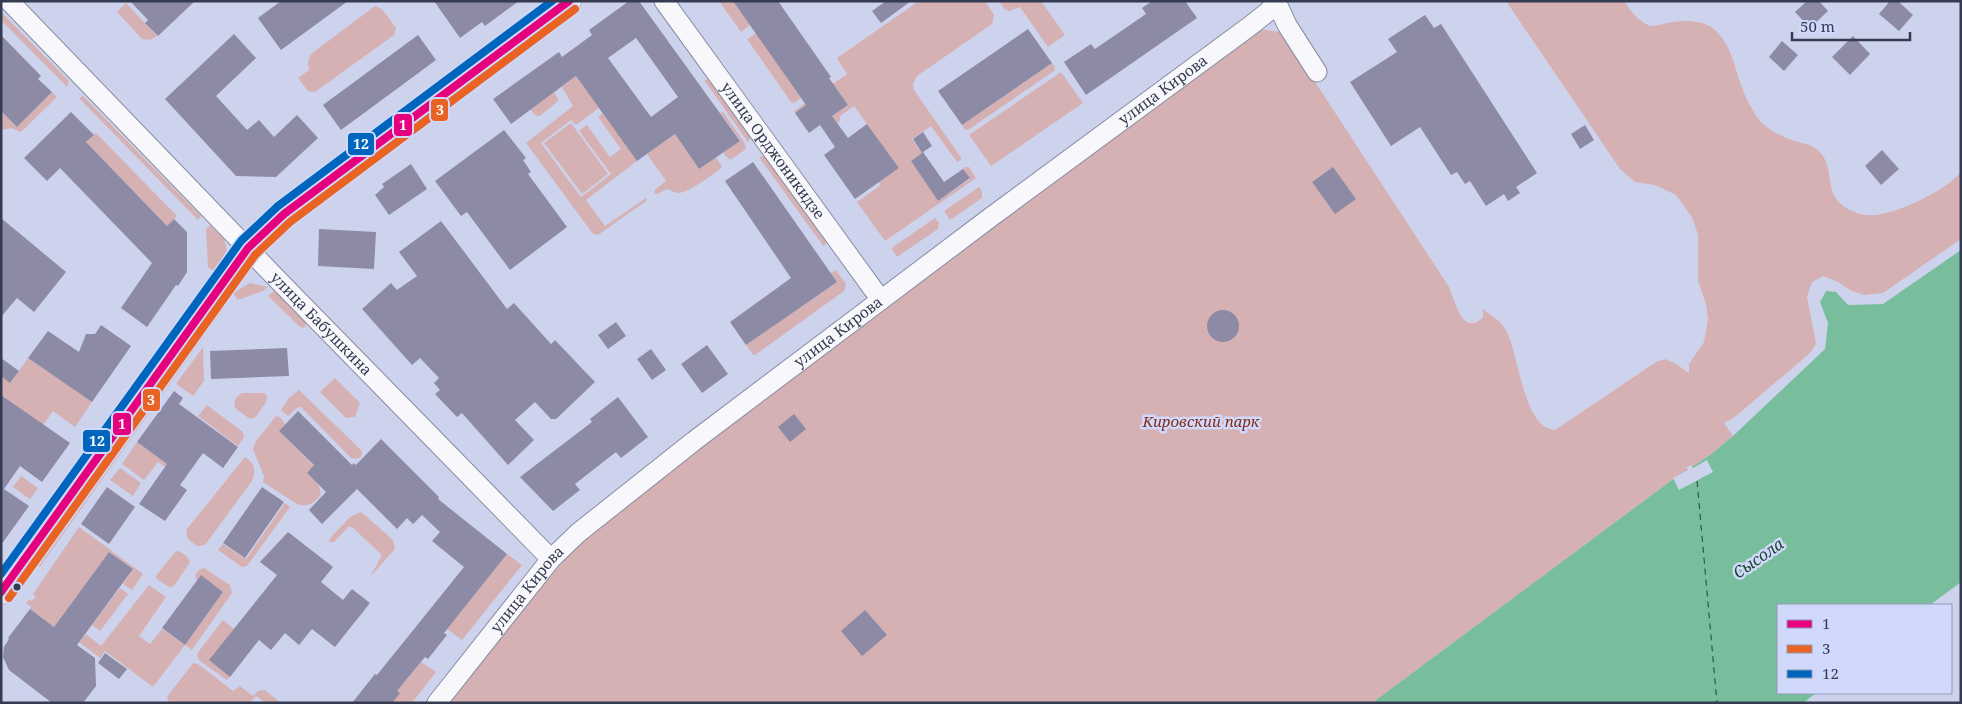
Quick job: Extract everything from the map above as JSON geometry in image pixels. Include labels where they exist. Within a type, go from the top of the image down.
[{"type":"main road","points":[[1,592],[211,296],[248,248],[284,214],[569,1]]},
{"type":"street","name":"улица Бабушкина","points":[[9,1],[551,559]]},
{"type":"street","name":"улица Орджоникидзе","points":[[664,1],[881,300]]},
{"type":"street","name":"улица Кирова","points":[[437,703],[551,559],[578,533],[881,300],[1250,26],[1269,11],[1276,1]]},
{"type":"street","points":[[1276,1],[1287,25],[1317,72]]},
{"type":"green space","points":[[719,1],[733,1],[750,25],[741,32]]},
{"type":"green space","points":[[919,1],[985,1],[994,15],[992,24],[917,76],[913,84],[914,90],[962,159],[957,162],[931,126],[912,139],[922,153],[911,161],[938,201],[970,179],[963,169],[965,167],[969,167],[976,178],[885,241],[857,202],[881,185],[879,182],[899,168],[854,106],[840,116],[840,121],[837,123],[832,116],[848,105],[834,85],[795,113],[794,111],[847,74],[837,58]]},
{"type":"green space","points":[[999,1],[1041,1],[1065,35],[1048,47],[1020,7],[1009,11],[1004,9]]},
{"type":"green space","name":"Кировский парк","points":[[1506,1],[1624,1],[1643,23],[1648,25],[1654,26],[1685,21],[1703,23],[1709,26],[1725,42],[1744,93],[1760,121],[1774,132],[1811,146],[1820,152],[1827,165],[1833,194],[1849,210],[1859,214],[1875,215],[1896,210],[1934,193],[1955,178],[1961,171],[1961,239],[1883,293],[1864,295],[1823,276],[1812,282],[1807,297],[1816,344],[1810,353],[1735,417],[1724,423],[1733,436],[1710,455],[1672,480],[1372,703],[447,703],[541,586],[584,539],[700,448],[1260,29],[1279,32],[1287,39],[1449,287],[1457,308],[1465,320],[1470,323],[1476,322],[1483,317],[1483,309],[1504,327],[1514,352],[1528,402],[1535,416],[1544,426],[1555,430],[1656,362],[1665,359],[1689,373],[1689,364],[1704,342],[1708,319],[1706,304],[1698,281],[1698,235],[1692,217],[1676,195],[1655,185],[1635,182],[1620,169]]},
{"type":"green space","points":[[126,3],[157,36],[150,40],[142,39],[117,12]]},
{"type":"green space","points":[[375,6],[382,9],[396,28],[394,35],[315,92],[308,91],[298,78],[309,70],[308,62],[311,54]]},
{"type":"green space","points":[[1,12],[69,81],[67,87],[1,20]]},
{"type":"green space","points":[[756,33],[801,98],[794,103],[791,102],[747,39]]},
{"type":"green space","points":[[1052,63],[1055,67],[1054,71],[968,130],[965,130],[962,125]]},
{"type":"green space","points":[[1061,72],[1083,103],[991,166],[969,135]]},
{"type":"green space","points":[[576,76],[599,108],[576,125],[571,120],[541,143],[581,197],[611,174],[579,131],[587,125],[610,157],[621,149],[598,117],[603,113],[637,161],[586,200],[605,226],[647,199],[598,235],[593,234],[526,143],[573,106],[562,87]]},
{"type":"green space","points":[[708,79],[751,137],[748,142],[704,80]]},
{"type":"green space","points":[[52,92],[57,97],[23,130],[20,132],[11,128],[1,130],[1,111],[17,127]]},
{"type":"green space","points":[[554,92],[558,101],[540,116],[535,115],[530,109]]},
{"type":"green space","points":[[83,96],[201,216],[198,220],[79,98]]},
{"type":"green space","points":[[714,106],[719,113],[723,112],[744,142],[746,149],[730,160],[723,153],[740,140],[721,114],[680,142],[699,169],[716,157],[722,167],[688,190],[677,193],[667,189],[657,194],[654,193],[666,181],[647,154]]},
{"type":"green space","points":[[571,123],[608,174],[582,194],[544,143]]},
{"type":"green space","points":[[96,133],[177,216],[167,226],[86,142]]},
{"type":"green space","points":[[759,157],[767,158],[826,242],[824,247]]},
{"type":"green space","points":[[979,187],[982,192],[982,198],[950,220],[944,211]]},
{"type":"green space","points":[[935,218],[939,223],[938,229],[897,257],[892,249],[893,247]]},
{"type":"green space","points":[[210,225],[224,239],[227,250],[215,272],[208,267],[206,229]]},
{"type":"green space","points":[[836,270],[846,284],[844,291],[753,355],[746,345],[837,282],[831,273]]},
{"type":"green space","points":[[250,283],[268,287],[263,291],[238,300],[233,293]]},
{"type":"green space","points":[[274,291],[306,322],[305,327],[299,326],[268,296]]},
{"type":"green space","points":[[219,305],[224,308],[39,568],[39,559],[45,548]]},
{"type":"green space","points":[[203,347],[204,381],[193,396],[176,384]]},
{"type":"green space","points":[[28,358],[92,402],[75,427],[53,411],[43,425],[3,396],[1,397],[1,376],[11,382]]},
{"type":"green space","points":[[335,378],[360,403],[355,417],[346,418],[320,392]]},
{"type":"green space","points":[[299,390],[360,449],[362,452],[361,457],[351,458],[301,407],[298,407],[288,416],[281,410],[289,398]]},
{"type":"green space","points":[[242,393],[265,393],[267,397],[266,402],[255,418],[250,419],[235,408],[234,403]]},
{"type":"green space","points":[[207,405],[243,432],[244,437],[238,446],[198,416]]},
{"type":"green space","points":[[276,416],[281,418],[285,424],[279,431],[314,466],[307,473],[318,484],[321,494],[310,504],[297,504],[263,482],[264,476],[253,449],[256,441]]},
{"type":"green space","points":[[137,442],[186,478],[184,481],[158,462],[144,480],[122,464]]},
{"type":"green space","points":[[245,457],[254,468],[252,481],[205,545],[197,546],[187,537],[187,529]]},
{"type":"green space","points":[[120,468],[141,483],[133,496],[110,480]]},
{"type":"green space","points":[[21,476],[38,488],[30,499],[13,487]]},
{"type":"green space","points":[[285,503],[290,507],[247,566],[242,567],[218,550],[223,544],[246,559]]},
{"type":"green space","points":[[361,512],[392,539],[395,546],[394,550],[370,577],[382,555],[353,528],[349,526],[334,542],[329,542],[330,538],[350,517]]},
{"type":"green space","points":[[79,527],[143,574],[132,590],[123,584],[133,569],[109,552],[54,627],[30,609],[31,607],[26,603],[29,599],[32,601],[36,597],[33,594]]},
{"type":"green space","points":[[176,551],[188,558],[190,562],[174,586],[169,587],[157,579],[156,576]]},
{"type":"green space","points":[[507,554],[522,565],[462,640],[447,629]]},
{"type":"green space","points":[[204,568],[230,585],[232,593],[192,650],[185,645],[223,592],[201,576],[196,579],[197,572]]},
{"type":"green space","points":[[149,585],[166,597],[139,636],[150,644],[162,629],[185,645],[153,687],[105,651],[100,658],[79,642],[86,634],[101,646]]},
{"type":"green space","points":[[120,588],[128,594],[100,631],[92,625]]},
{"type":"green space","points":[[222,621],[234,629],[210,660],[230,677],[227,680],[200,661],[197,656]]},
{"type":"green space","points":[[421,662],[436,672],[412,703],[392,703],[397,691]]},
{"type":"green space","points":[[193,663],[198,664],[233,691],[240,686],[253,696],[258,691],[265,690],[281,703],[265,703],[256,696],[250,703],[169,703],[167,697]]},
{"type":"water","name":"Сысола","points":[[1961,250],[1961,582],[1931,604],[1777,604],[1777,694],[1815,694],[1803,703],[1372,703],[1672,480],[1710,455],[1733,436],[1825,349],[1828,323],[1820,302],[1826,291],[1836,292],[1848,305],[1883,304]]},
{"type":"pier","points":[[1707,460],[1713,472],[1679,490],[1673,478],[1688,470],[1687,467],[1691,465],[1693,468]]},
{"type":"building","points":[[130,1],[195,1],[158,36],[145,23],[148,20]]},
{"type":"building","points":[[281,1],[348,1],[281,50],[258,18]]},
{"type":"building","points":[[434,1],[519,1],[485,26],[482,22],[460,38]]},
{"type":"building","points":[[629,1],[639,1],[740,141],[699,169],[675,134],[637,161],[576,76],[511,124],[493,99],[559,52],[562,57],[592,35],[589,30]],"holes":[[[636,38],[678,97],[651,117],[608,58]]]},
{"type":"building","points":[[733,1],[778,1],[831,77],[829,78],[848,105],[832,116],[848,138],[867,124],[899,168],[855,199],[824,155],[835,147],[820,125],[809,133],[795,113],[806,105]]},
{"type":"building","points":[[886,1],[911,1],[881,23],[872,11]]},
{"type":"building","points":[[1152,1],[1185,1],[1197,18],[1086,95],[1064,62],[1091,44],[1095,49],[1146,14],[1142,8]]},
{"type":"building","points":[[1807,1],[1819,1],[1828,11],[1810,28],[1795,12]]},
{"type":"building","points":[[1890,1],[1898,1],[1913,15],[1899,31],[1879,14]]},
{"type":"building","points":[[1425,15],[1434,28],[1441,24],[1537,173],[1516,187],[1520,193],[1508,201],[1504,194],[1486,206],[1470,181],[1465,184],[1457,172],[1451,175],[1420,127],[1391,146],[1350,82],[1397,52],[1388,39]]},
{"type":"building","points":[[1028,29],[1052,63],[962,125],[938,91]]},
{"type":"building","points":[[234,34],[256,58],[216,96],[247,130],[259,120],[274,137],[297,115],[318,138],[276,177],[236,176],[165,99]]},
{"type":"building","points":[[1,35],[41,76],[38,79],[52,92],[17,127],[1,111]]},
{"type":"building","points":[[418,35],[436,60],[341,130],[323,105]]},
{"type":"building","points":[[1853,36],[1870,54],[1850,75],[1832,57]]},
{"type":"building","points":[[1782,41],[1798,55],[1784,71],[1769,57]]},
{"type":"building","points":[[71,112],[94,135],[86,142],[167,226],[174,219],[187,232],[187,272],[147,327],[121,308],[152,263],[60,168],[47,181],[24,158]]},
{"type":"building","points":[[1585,125],[1594,140],[1580,149],[1571,134]]},
{"type":"building","points":[[504,130],[526,158],[523,160],[531,172],[528,174],[567,227],[510,270],[467,212],[461,216],[435,181]]},
{"type":"building","points":[[923,132],[932,146],[923,152],[944,182],[963,169],[970,178],[938,201],[911,161],[922,153],[913,139]]},
{"type":"building","points":[[1882,150],[1899,169],[1881,185],[1865,166]]},
{"type":"building","points":[[753,162],[837,282],[746,345],[730,322],[791,278],[725,181]]},
{"type":"building","points":[[411,164],[427,189],[389,215],[375,195],[384,187],[382,184]]},
{"type":"building","points":[[1333,167],[1356,199],[1335,214],[1312,182]]},
{"type":"building","points":[[1,218],[66,272],[34,312],[17,298],[1,317]]},
{"type":"building","points":[[441,221],[507,309],[514,303],[551,344],[555,340],[595,382],[556,419],[551,419],[535,402],[515,420],[534,440],[508,465],[462,413],[457,417],[435,394],[440,390],[434,383],[439,378],[420,358],[412,365],[362,309],[391,283],[397,290],[417,276],[399,252]]},
{"type":"building","points":[[319,229],[376,232],[374,269],[318,266]]},
{"type":"building","points":[[1223,310],[1229,311],[1234,315],[1238,320],[1238,332],[1234,337],[1229,341],[1223,342],[1217,341],[1212,337],[1208,332],[1207,326],[1208,320],[1212,315],[1217,311]]},
{"type":"building","points":[[616,322],[626,336],[608,349],[598,335]]},
{"type":"building","points":[[101,325],[131,346],[92,402],[28,358],[48,331],[79,352],[86,334],[95,334]]},
{"type":"building","points":[[707,345],[728,374],[702,393],[681,364]]},
{"type":"building","points":[[287,348],[289,376],[211,379],[210,351]]},
{"type":"building","points":[[651,349],[666,370],[652,380],[637,359]]},
{"type":"building","points":[[1,358],[19,371],[10,383],[1,376]]},
{"type":"building","points":[[174,391],[183,398],[179,404],[238,447],[223,468],[203,453],[180,485],[187,490],[165,521],[139,504],[167,464],[137,442]]},
{"type":"building","points":[[1,395],[70,443],[42,482],[20,466],[4,489],[29,506],[1,545]]},
{"type":"building","points":[[618,397],[648,437],[621,458],[616,452],[575,484],[580,490],[553,511],[520,477],[592,422],[590,419]]},
{"type":"building","points":[[298,411],[352,465],[354,463],[356,465],[381,439],[439,497],[438,499],[507,554],[444,633],[447,635],[428,659],[425,657],[397,691],[400,693],[392,703],[352,703],[464,567],[432,541],[440,532],[422,515],[413,524],[407,518],[397,529],[357,489],[322,524],[309,510],[326,492],[307,473],[314,465],[279,431]]},
{"type":"building","points":[[794,414],[806,429],[790,442],[778,427]]},
{"type":"building","points":[[107,487],[135,507],[109,544],[81,524]]},
{"type":"building","points":[[262,487],[284,502],[245,558],[223,543]]},
{"type":"building","points":[[288,532],[333,567],[321,582],[343,600],[352,589],[370,603],[335,647],[312,629],[299,645],[285,633],[271,650],[259,640],[230,677],[209,660],[277,575],[260,562]]},
{"type":"building","points":[[109,552],[133,569],[77,645],[95,658],[96,686],[83,703],[52,703],[9,670],[3,657],[4,647],[8,638],[30,609],[54,627]]},
{"type":"building","points":[[201,575],[223,592],[185,645],[162,628]]},
{"type":"building","points":[[865,610],[887,635],[862,656],[841,631]]},
{"type":"building","points":[[105,653],[127,669],[119,679],[98,663]]},
{"type":"ferry route","points":[[1697,481],[1717,703]]},
{"type":"transit line","name":"12","points":[[1,574],[241,241],[278,206],[552,1]]},
{"type":"transit line","name":"1","points":[[1,592],[248,248],[284,214],[569,1]]},
{"type":"transit line","name":"3","points":[[9,598],[255,255],[290,222],[575,9]]}]
